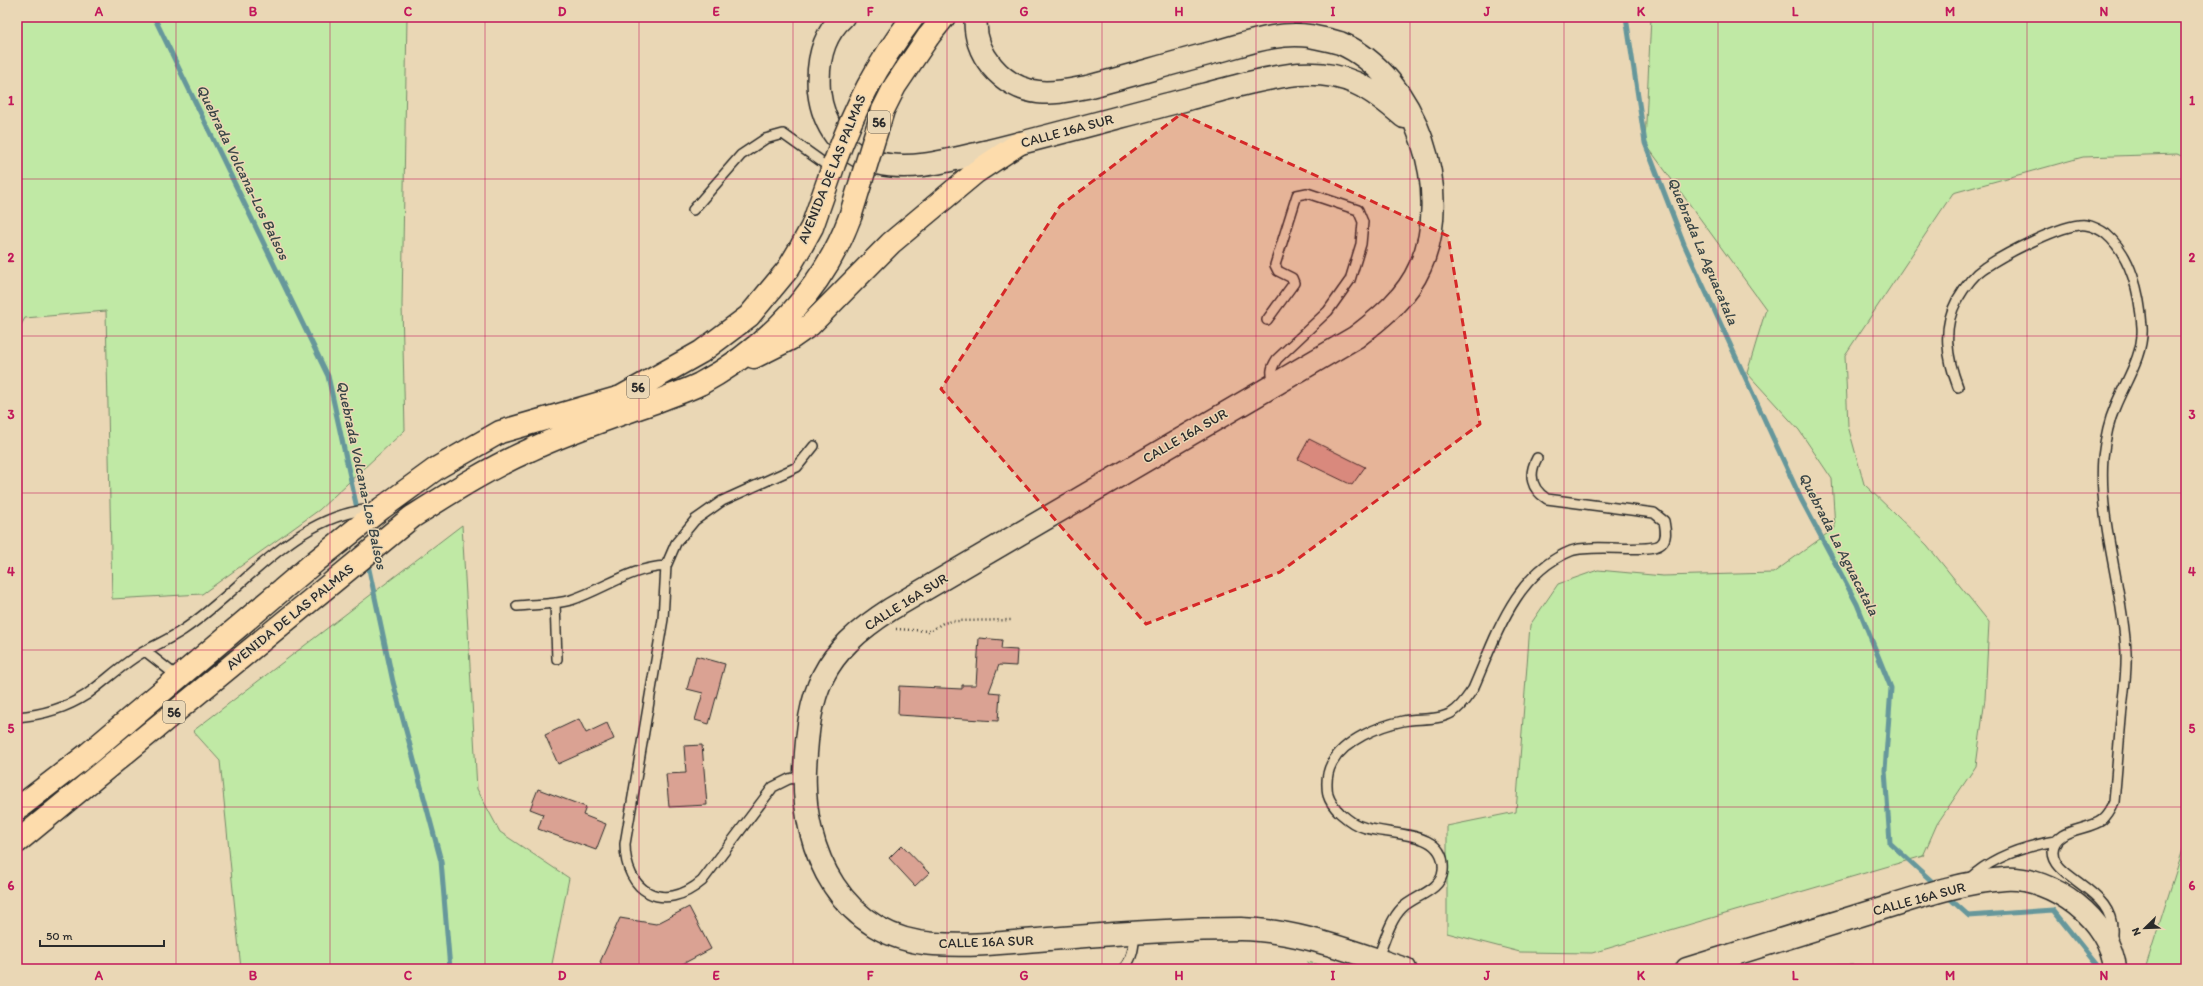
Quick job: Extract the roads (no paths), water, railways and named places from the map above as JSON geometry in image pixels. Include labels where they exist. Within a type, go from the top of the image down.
[{"type":"main road","name":"CALLE 16A SUR","points":[[843,17],[827,38],[820,58],[818,76],[820,94],[828,126],[846,148],[876,163],[914,166],[1020,143],[1206,94],[1298,74],[1324,74],[1344,77],[1362,85],[1382,98],[1417,128]]},
{"type":"main road","name":"AVENIDA DE LAS PALMAS","points":[[17,809],[88,754],[179,678],[316,561],[366,513],[437,468],[500,432],[621,397],[701,352],[749,316],[788,269],[812,227],[833,166],[861,96],[889,48],[913,17]]},
{"type":"main road","name":"AVENIDA DE LAS PALMAS","points":[[17,842],[412,517],[458,488],[530,450],[699,384],[732,364],[765,338],[815,285],[830,261],[850,217],[883,110],[895,86],[928,37],[944,17]]},
{"type":"main road","name":"CALLE 16A SUR","points":[[976,17],[978,39],[982,52],[991,66],[1011,83],[1038,92],[1057,92],[1087,87],[1268,38],[1308,36],[1340,43],[1367,60],[1384,76],[1398,93],[1417,128],[1430,168],[1434,192],[1434,216],[1428,243],[1420,267],[1407,290],[1380,318],[1356,337],[1275,383],[866,626],[844,646],[828,666],[816,690],[807,727],[805,776],[808,820],[820,861],[843,900],[862,918],[886,933],[933,944],[972,944],[1135,932],[1242,929],[1276,931],[1312,940],[1406,969]]},
{"type":"main road","points":[[732,364],[768,352],[790,340],[810,325],[891,243],[976,172],[1020,143]]},
{"type":"main road","name":"CALLE 16A SUR","points":[[1688,969],[1708,966],[1904,902],[1955,888],[2006,879],[2025,880],[2047,886],[2069,898],[2084,911],[2097,928],[2113,960]]},
{"type":"lane","points":[[693,210],[741,155],[765,139],[783,134],[833,166]]},
{"type":"lane","points":[[1267,320],[1294,283],[1292,278],[1278,271],[1275,265],[1297,195],[1308,193],[1358,210],[1363,222],[1361,244],[1350,280],[1328,312],[1277,359],[1271,367],[1271,375],[1275,383]]},
{"type":"lane","points":[[1955,888],[1991,862],[2014,852],[2056,841],[2068,832],[2088,827],[2103,820],[2110,812],[2114,802],[2126,652],[2104,496],[2103,459],[2106,432],[2114,408],[2140,349],[2143,330],[2141,310],[2128,264],[2119,246],[2103,232],[2086,225],[2052,232],[1984,268],[1966,284],[1956,302],[1949,323],[1947,343],[1950,365],[1958,387]]},
{"type":"lane","points":[[805,776],[789,779],[772,787],[702,881],[693,888],[670,898],[658,897],[643,889],[633,877],[627,866],[625,844],[663,619],[666,566],[676,543],[695,520],[722,501],[797,467],[814,446]]},
{"type":"lane","points":[[1377,960],[1394,920],[1401,909],[1412,900],[1433,889],[1440,881],[1443,872],[1442,860],[1438,851],[1430,842],[1416,836],[1359,826],[1346,819],[1335,809],[1329,798],[1326,786],[1327,775],[1332,762],[1341,751],[1373,731],[1404,721],[1440,717],[1453,712],[1464,702],[1473,688],[1518,593],[1551,561],[1573,550],[1607,546],[1651,549],[1661,544],[1666,535],[1664,521],[1654,513],[1548,498],[1539,494],[1533,486],[1531,477],[1532,468],[1537,458]]},
{"type":"lane","points":[[17,717],[34,715],[60,708],[86,695],[130,659],[183,630],[284,546],[313,526],[366,513]]},
{"type":"lane","points":[[517,606],[555,603],[571,600],[632,572],[650,567],[666,566]]},
{"type":"lane","points":[[555,603],[557,659]]},
{"type":"lane","points":[[145,651],[179,678]]},
{"type":"lane","points":[[2056,841],[2053,852],[2058,864],[2093,892],[2112,919],[2113,960]]},
{"type":"lane","points":[[1123,969],[1128,964],[1134,949],[1135,932]]},
{"type":"waterway","name":"Quebrada Volcana-Los Balsos","points":[[154,17],[328,376],[358,513]]},
{"type":"waterway","name":"Quebrada La Aguacatala","points":[[1626,17],[1645,143],[1684,244],[1801,499],[1857,604],[1891,688],[1885,770],[1890,843],[1937,886]]},
{"type":"waterway","name":"Quebrada Volcana-Los Balsos","points":[[367,560],[393,682],[441,861],[450,969]]},
{"type":"waterway","name":"Quebrada La Aguacatala","points":[[1947,896],[1969,916],[2053,910],[2100,969]]}]
